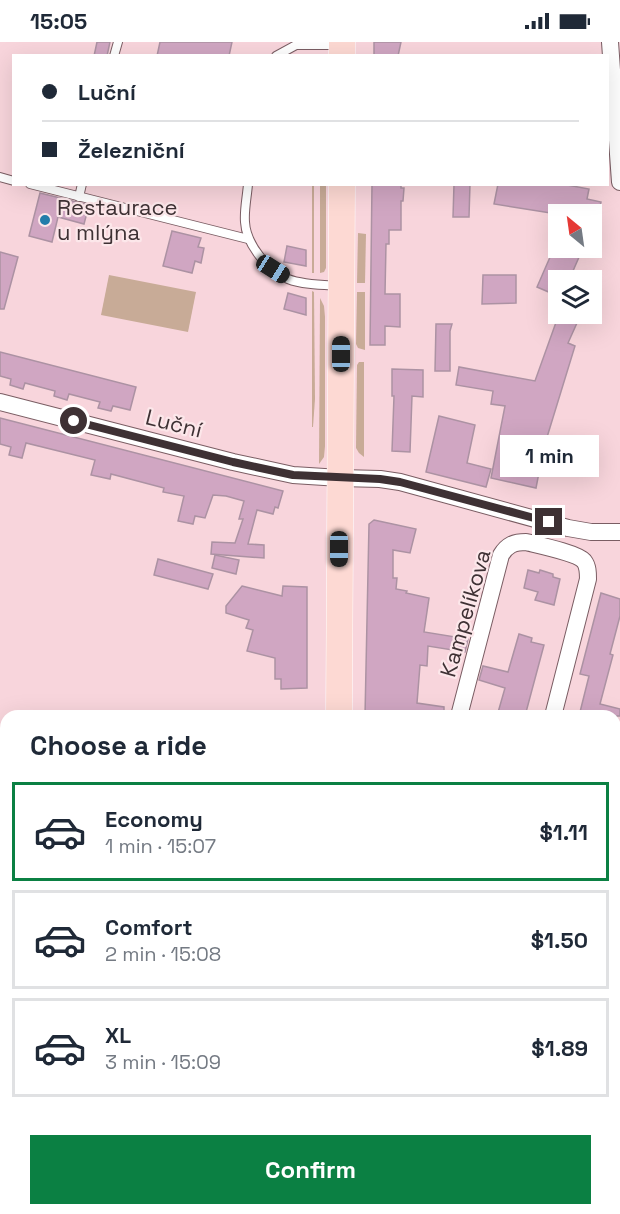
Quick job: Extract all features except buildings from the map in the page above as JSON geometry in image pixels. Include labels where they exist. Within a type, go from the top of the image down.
[{"type":"main road","points":[[339,710],[342,186]]},
{"type":"street","points":[[610,42],[620,182]]},
{"type":"street","name":"Luční","points":[[0,402],[233,462],[293,475],[400,482],[568,528],[591,532],[620,532]]},
{"type":"street","name":"Kampelíkova","points":[[461,710],[501,555],[509,546],[525,542],[574,555],[582,559],[588,572],[555,710]]},
{"type":"lane","points":[[280,54],[296,45],[342,47]]},
{"type":"lane","points":[[38,186],[248,239]]},
{"type":"lane","points":[[79,197],[82,186]]},
{"type":"lane","points":[[248,186],[245,222],[248,239],[258,254],[273,269],[289,279],[341,286]]},
{"type":"shaded area","points":[[312,186],[314,186],[314,273],[312,273]]},
{"type":"shaded area","points":[[320,186],[326,186],[326,268],[320,273]]},
{"type":"shaded area","points":[[358,233],[366,234],[365,283],[357,283]]},
{"type":"shaded area","points":[[109,275],[196,292],[188,332],[101,315]]},
{"type":"shaded area","points":[[312,291],[314,292],[315,399],[313,427],[312,427]]},
{"type":"shaded area","points":[[357,292],[365,292],[365,350],[358,348],[356,344]]},
{"type":"shaded area","points":[[320,298],[324,306],[325,317],[325,446],[324,457],[319,464]]},
{"type":"shaded area","points":[[359,362],[364,362],[364,457],[356,448],[357,365]]},
{"type":"place","name":"Restaurace u mlýna","points":[[45,220]]},
{"type":"route","points":[[74,421],[293,475],[400,482],[549,522]]}]
